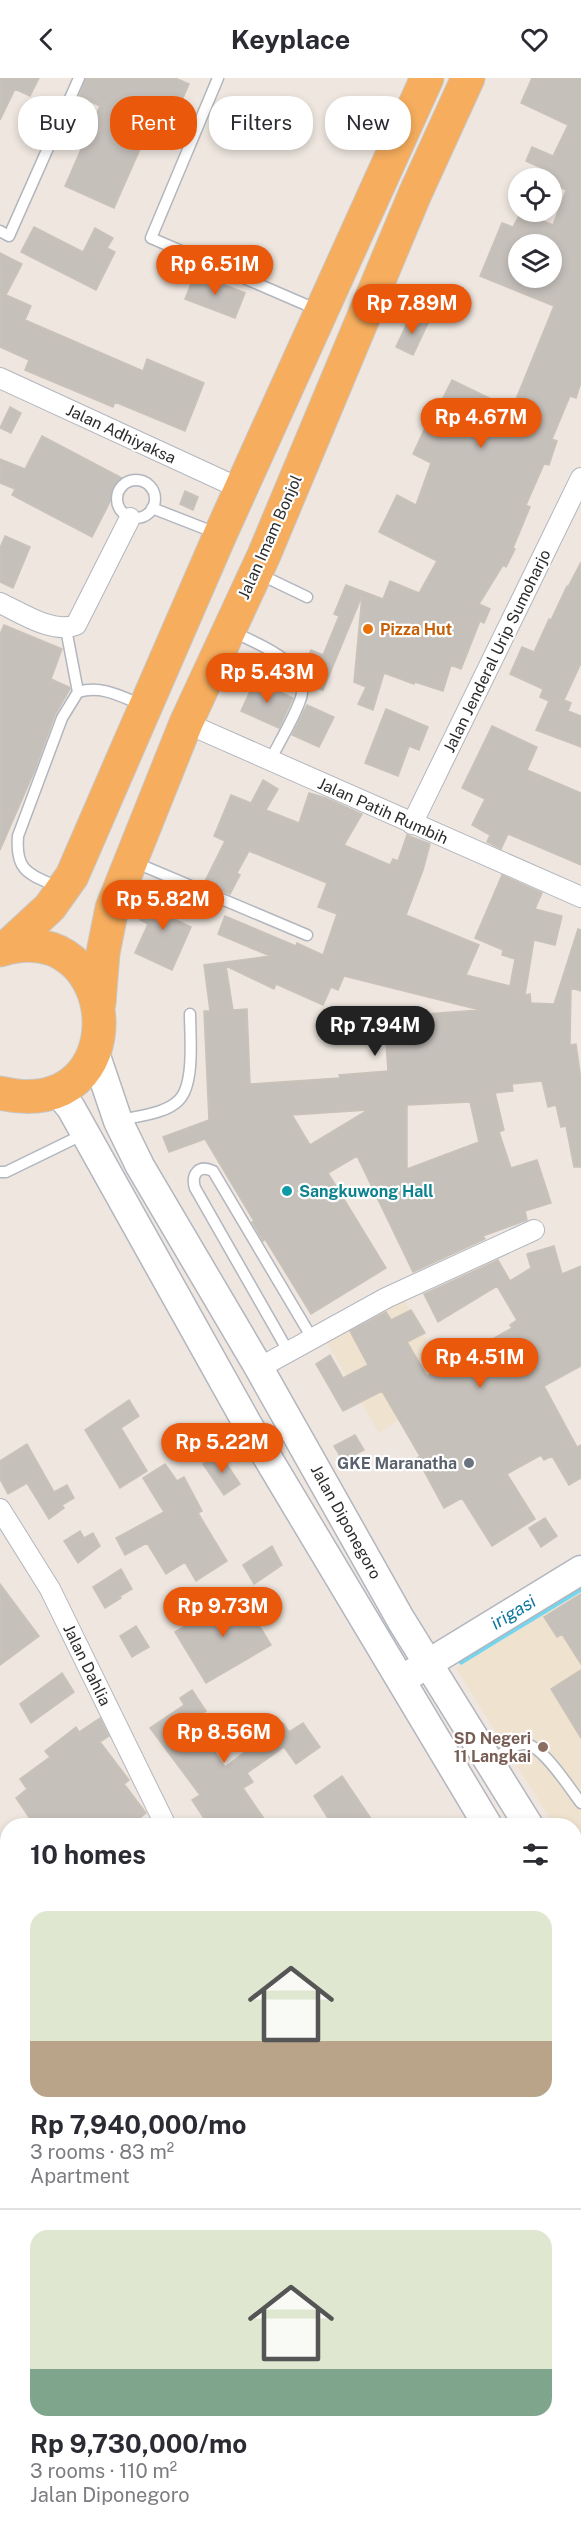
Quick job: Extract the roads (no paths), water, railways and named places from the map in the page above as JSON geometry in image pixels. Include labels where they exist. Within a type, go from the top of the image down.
[{"type":"highway","points":[[3,949],[50,907],[72,876],[220,535],[427,78]]},
{"type":"highway","name":"Jalan Imam Bonjol","points":[[95,1053],[101,1028],[99,1003],[107,926],[131,861],[186,723],[256,572],[415,194],[468,78]]},
{"type":"highway","points":[[290,382],[329,400]]},
{"type":"highway","points":[[3,949],[32,946],[57,952],[84,973],[99,1003]]},
{"type":"highway","points":[[0,1093],[28,1097],[57,1091],[73,1081],[86,1068],[95,1053]]},
{"type":"main road","name":"Jalan Diponegoro","points":[[95,1053],[118,1121],[140,1166],[259,1368],[401,1620],[524,1818]]},
{"type":"main road","name":"Jalan Diponegoro","points":[[57,1091],[71,1108],[248,1425],[483,1818]]},
{"type":"main road","points":[[401,1680],[581,1570]]},
{"type":"street","name":"Jalan Adhiyaksa","points":[[2,385],[241,489]]},
{"type":"street","name":"Jalan Jenderal Urip Sumoharjo","points":[[412,824],[581,477]]},
{"type":"street","points":[[2,607],[52,626],[66,629],[76,625],[130,518]]},
{"type":"street","name":"Jalan Patih Rumbih","points":[[186,723],[581,897]]},
{"type":"street","points":[[259,1368],[386,1298],[534,1230]]},
{"type":"street","name":"Jalan Dahlia","points":[[0,1509],[50,1589],[162,1818]]},
{"type":"lane","points":[[0,231],[9,236],[79,78]]},
{"type":"lane","points":[[218,78],[151,238],[321,311]]},
{"type":"lane","points":[[135,480],[147,485],[154,496],[152,508],[143,517],[130,518],[124,514],[117,503],[119,491],[135,480]]},
{"type":"lane","points":[[152,508],[220,535]]},
{"type":"lane","points":[[256,572],[307,597]]},
{"type":"lane","points":[[63,889],[27,872],[16,855],[18,836],[62,718],[78,692],[66,629]]},
{"type":"lane","points":[[229,630],[281,657],[301,680],[302,695],[270,761]]},
{"type":"lane","points":[[78,692],[104,689],[146,706]]},
{"type":"lane","points":[[131,861],[307,935]]},
{"type":"lane","points":[[118,1121],[164,1109],[180,1100],[190,1069],[190,1014]]},
{"type":"lane","points":[[0,1172],[6,1172],[85,1134]]},
{"type":"lane","points":[[288,1351],[195,1188],[192,1180],[200,1169],[207,1168],[213,1171],[312,1338]]},
{"type":"lane","points":[[489,1761],[518,1745],[526,1743],[538,1748],[581,1803]]},
{"type":"waterway","name":"irigasi","points":[[461,1662],[581,1589]]},
{"type":"place","name":"Pizza Hut","points":[[368,629]]},
{"type":"place","name":"Sangkuwong Hall","points":[[287,1191]]},
{"type":"place","name":"GKE Maranatha","points":[[469,1463]]},
{"type":"place","name":"SD Negeri 11 Langkai","points":[[543,1747]]}]
